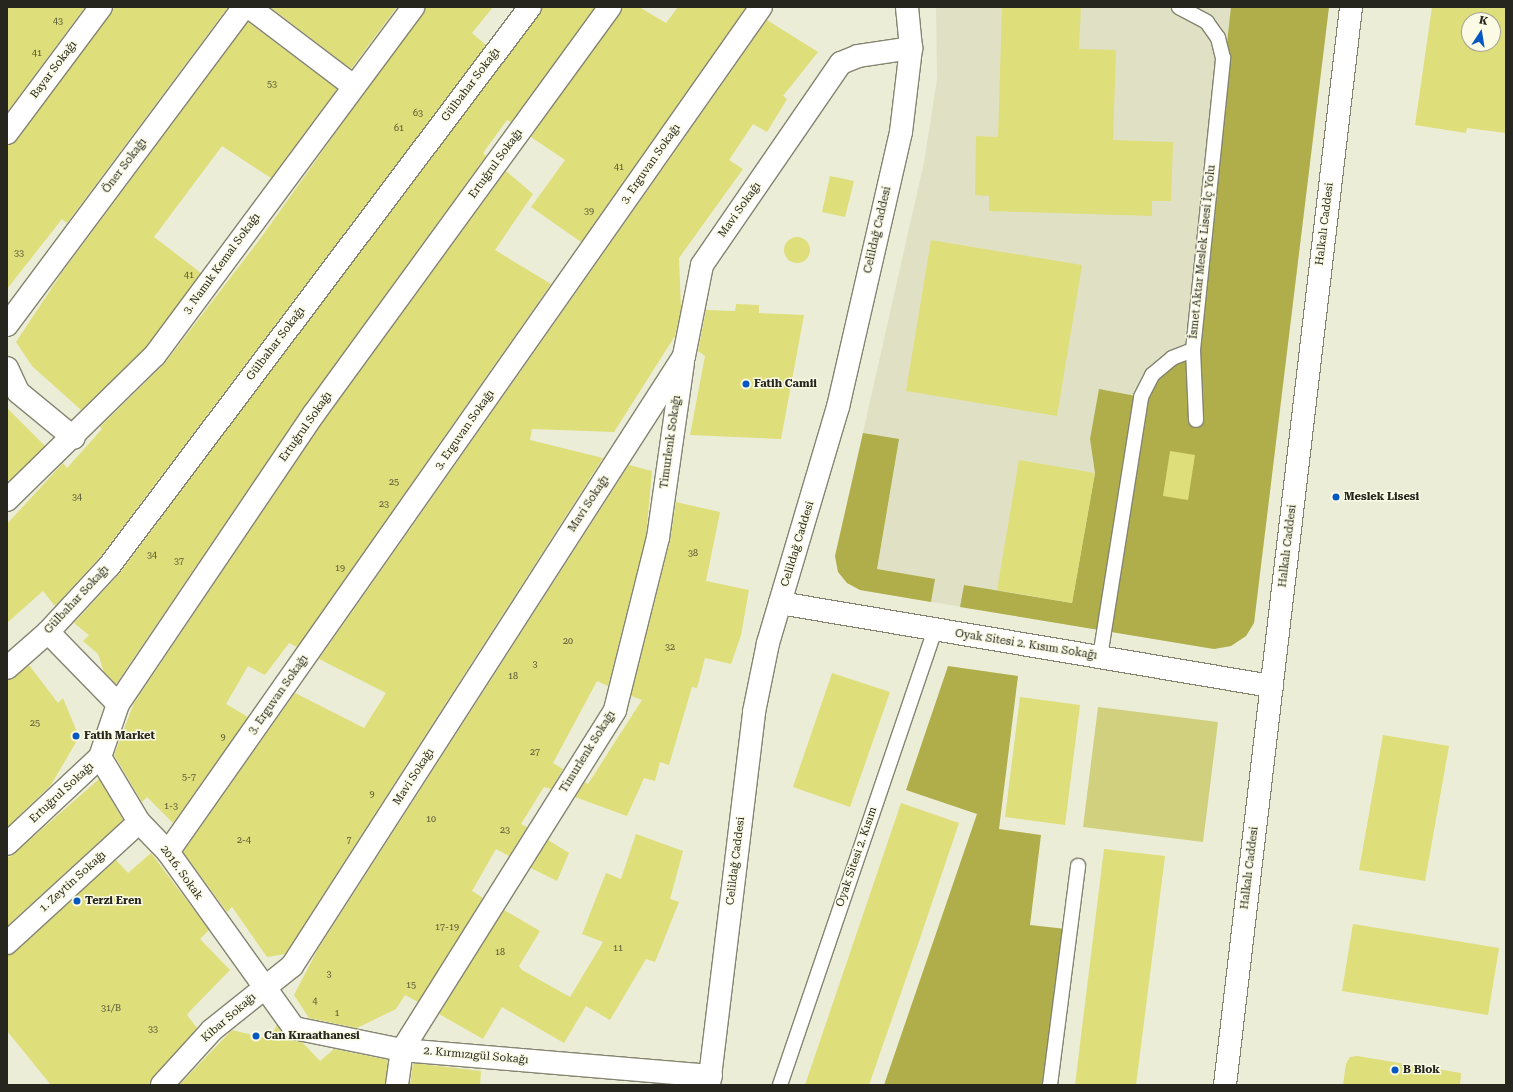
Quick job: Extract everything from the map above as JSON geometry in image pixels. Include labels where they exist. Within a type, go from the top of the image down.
[{"type":"street","name":"Bayar Sokağı","points":[[7,133],[101,7]]},
{"type":"street","name":"Öner Sokağı","points":[[7,325],[244,7]]},
{"type":"street","points":[[249,7],[353,86]]},
{"type":"street","name":"3. Namık Kemal Sokağı","points":[[7,500],[74,438],[155,355],[413,7]]},
{"type":"street","name":"Gülbahar Sokağı","points":[[7,668],[48,632],[110,565],[530,7]]},
{"type":"street","name":"Ertuğrul Sokağı","points":[[7,844],[100,757],[118,704],[313,416],[610,7]]},
{"type":"street","name":"3. Erguvan Sokağı","points":[[168,852],[761,7]]},
{"type":"street","name":"Celildağ Caddesi","points":[[710,1080],[754,712],[780,603],[838,407],[901,132],[911,48],[907,7]]},
{"type":"street","name":"Halkalı Caddesi","points":[[1225,1085],[1351,7]]},
{"type":"street","name":"Mavi Sokağı","points":[[263,988],[292,966],[684,356],[702,265],[841,63],[858,56],[911,48]]},
{"type":"street","name":"Timurlenk Sokağı","points":[[397,1085],[402,1050],[615,710],[658,538],[684,356]]},
{"type":"street","points":[[7,368],[12,397],[74,438]]},
{"type":"street","name":"Oyak Sitesi 2. Kısım Sokağı","points":[[780,603],[1272,686]]},
{"type":"street","points":[[48,632],[118,704]]},
{"type":"street","name":"2016. Sokak","points":[[100,757],[139,822],[168,852],[263,988]]},
{"type":"street","name":"1. Zeytin Sokağı","points":[[7,943],[139,822]]},
{"type":"street","name":"2. Kırmızıgül Sokağı","points":[[263,988],[294,1028],[402,1050],[710,1080]]},
{"type":"street","name":"Kibar Sokağı","points":[[162,1085],[212,1030],[263,988]]},
{"type":"lane","name":"İsmet Aktar Meslek Lisesi İç Yolu","points":[[1100,657],[1141,397],[1157,370],[1172,358],[1193,350],[1223,58],[1218,38],[1207,22],[1179,7]]},
{"type":"lane","points":[[1193,350],[1196,420]]},
{"type":"lane","name":"Oyak Sitesi 2. Kısım","points":[[780,1085],[935,629]]},
{"type":"lane","points":[[1050,1085],[1078,866]]},
{"type":"shaded area","points":[[936,7],[1329,7],[1254,623],[1246,636],[1231,646],[1214,649],[860,590],[847,583],[838,572],[835,556],[924,162],[937,79]]},
{"type":"shaded area","points":[[1231,7],[1329,7],[1254,623],[1246,636],[1231,646],[1214,649],[960,607],[964,585],[1072,603],[1095,473],[1090,439],[1099,389],[1141,397],[1152,375],[1193,349]]},
{"type":"shaded area","points":[[863,433],[899,439],[877,569],[935,579],[931,602],[860,590],[847,583],[838,572],[835,556]]},
{"type":"shaded area","points":[[948,666],[1018,676],[999,829],[1041,835],[1030,925],[1066,929],[1046,1085],[884,1085],[977,814],[906,790]]},
{"type":"shaded area","points":[[1098,707],[1218,722],[1203,842],[1083,827]]},
{"type":"building","points":[[7,7],[85,7],[7,112]]},
{"type":"building","points":[[113,7],[228,7],[67,223],[62,219],[7,289],[7,145],[17,140]]},
{"type":"building","points":[[270,7],[397,7],[351,69]]},
{"type":"building","points":[[425,7],[493,7],[472,33],[486,45],[100,557],[55,606],[43,591],[7,623],[7,524],[63,463],[67,468],[102,429],[100,427],[165,363],[260,239]]},
{"type":"building","points":[[542,7],[595,7],[511,122],[507,120],[483,153],[486,156],[303,408],[116,684],[104,672],[98,654],[83,641],[89,635],[74,623],[120,573]]},
{"type":"building","points":[[622,7],[639,7],[666,23],[678,7],[746,7],[581,242],[531,207],[565,160],[531,137]]},
{"type":"building","points":[[1002,7],[1081,7],[1079,49],[1116,50],[1113,140],[1173,142],[1171,201],[1152,201],[1152,216],[989,211],[989,196],[975,195],[976,136],[998,137]]},
{"type":"building","points":[[1432,7],[1506,7],[1506,133],[1467,128],[1466,133],[1415,125]]},
{"type":"building","points":[[767,20],[818,52],[783,96],[787,99],[767,132],[753,124],[729,160],[743,169],[679,258],[681,309],[675,336],[614,432],[532,429],[530,440],[603,458],[285,954],[267,957],[232,907],[227,912],[183,852],[295,693],[364,728],[386,693],[319,659]]},
{"type":"building","points":[[248,22],[337,89],[271,178],[222,146],[154,237],[201,273],[146,347],[81,410],[32,366],[16,342],[63,271]]},
{"type":"building","points":[[506,171],[533,194],[495,250],[551,284],[297,647],[289,643],[265,675],[248,666],[226,704],[248,717],[173,823],[147,797],[142,802],[114,755],[134,703],[323,422]]},
{"type":"building","points":[[830,176],[854,181],[845,217],[822,212]]},
{"type":"building","points":[[797,237],[806,241],[810,250],[806,259],[797,263],[788,259],[784,250],[788,241]]},
{"type":"building","points":[[931,240],[1082,265],[1057,416],[906,391]]},
{"type":"building","name":"Fatih Camii","points":[[736,304],[759,305],[759,313],[804,315],[781,439],[690,435],[705,356],[698,351],[706,310],[735,311]]},
{"type":"building","points":[[7,408],[45,446],[9,481],[7,479]]},
{"type":"building","points":[[1170,451],[1195,455],[1188,500],[1163,496]]},
{"type":"building","points":[[1019,460],[1095,473],[1072,603],[997,590]]},
{"type":"building","points":[[629,465],[652,471],[646,536],[608,686],[597,681],[553,763],[563,769],[551,789],[544,787],[521,824],[527,827],[509,856],[496,849],[472,891],[483,898],[418,1002],[405,995],[396,1009],[357,1028],[309,1018],[294,995],[318,949]]},
{"type":"building","points":[[676,502],[720,512],[706,581],[749,590],[741,635],[731,664],[705,658],[697,688],[692,687],[669,765],[660,762],[655,781],[644,778],[627,816],[575,797],[585,782],[588,784],[642,700],[631,696],[670,541]]},
{"type":"building","points":[[29,665],[58,703],[63,698],[79,737],[51,785],[7,827],[7,680]]},
{"type":"building","points":[[832,673],[890,692],[850,807],[793,787]]},
{"type":"building","points":[[1020,697],[1080,705],[1065,825],[1005,817]]},
{"type":"building","points":[[1383,735],[1449,746],[1425,881],[1359,870]]},
{"type":"building","points":[[99,779],[123,820],[7,926],[7,856],[10,857]]},
{"type":"building","points":[[901,803],[959,823],[918,944],[869,1085],[805,1085]]},
{"type":"building","points":[[636,834],[683,851],[670,899],[679,902],[655,962],[646,959],[610,1020],[586,1006],[564,1043],[502,1007],[483,1039],[439,1014],[504,910],[540,931],[519,966],[522,970],[570,997],[603,942],[582,934],[606,873],[621,879]]},
{"type":"building","points":[[548,840],[569,853],[557,881],[531,868]]},
{"type":"building","points":[[1104,849],[1165,856],[1136,1085],[1075,1085]]},
{"type":"building","points":[[151,853],[209,930],[200,939],[230,970],[187,1015],[197,1028],[153,1077],[150,1085],[51,1085],[7,1031],[7,955],[15,952],[116,860],[128,873]]},
{"type":"building","points":[[1353,924],[1499,948],[1488,1015],[1342,991]]},
{"type":"building","points":[[277,1025],[284,1036],[302,1042],[320,1061],[334,1049],[388,1060],[385,1085],[179,1085],[232,1030],[269,1039]]},
{"type":"building","name":"B Blok","points":[[1357,1056],[1461,1073],[1460,1085],[1343,1085],[1346,1064],[1350,1057]]},
{"type":"building","points":[[413,1063],[481,1071],[480,1085],[410,1085]]},
{"type":"place","name":"Fatih Camii","points":[[746,384]]},
{"type":"place","name":"Meslek Lisesi","points":[[1336,497]]},
{"type":"place","name":"Fatih Market","points":[[76,736]]},
{"type":"place","name":"Terzi Eren","points":[[77,901]]},
{"type":"place","name":"Can Kıraathanesi","points":[[256,1036]]},
{"type":"place","name":"B Blok","points":[[1395,1070]]}]
